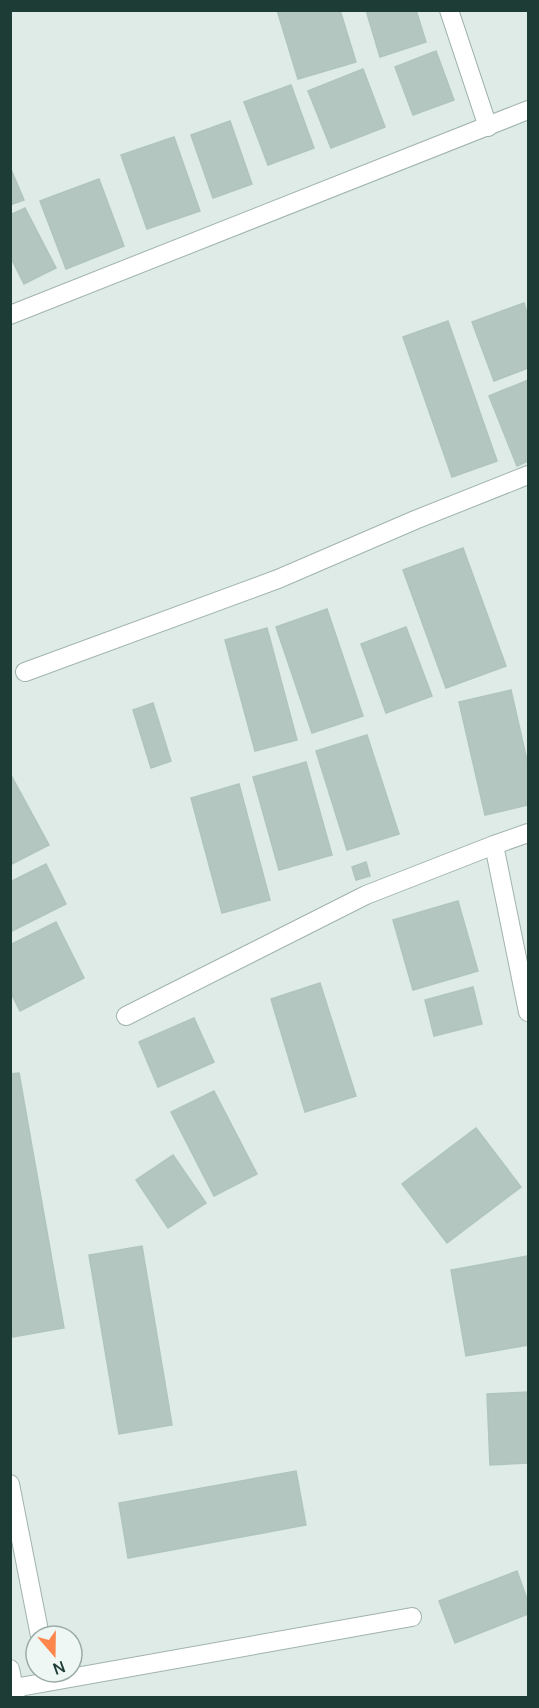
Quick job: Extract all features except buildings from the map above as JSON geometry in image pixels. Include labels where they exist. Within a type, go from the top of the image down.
[{"type":"street","points":[[449,10],[488,127]]},
{"type":"street","points":[[10,315],[528,110]]},
{"type":"street","points":[[25,672],[278,579],[415,520],[528,475]]},
{"type":"street","points":[[126,1016],[366,895],[528,833]]},
{"type":"street","points":[[494,845],[528,1012]]},
{"type":"street","points":[[10,1484],[38,1624]]},
{"type":"street","points":[[84,1678],[412,1617]]},
{"type":"street","points":[[10,1669],[15,1693],[50,1684]]}]
